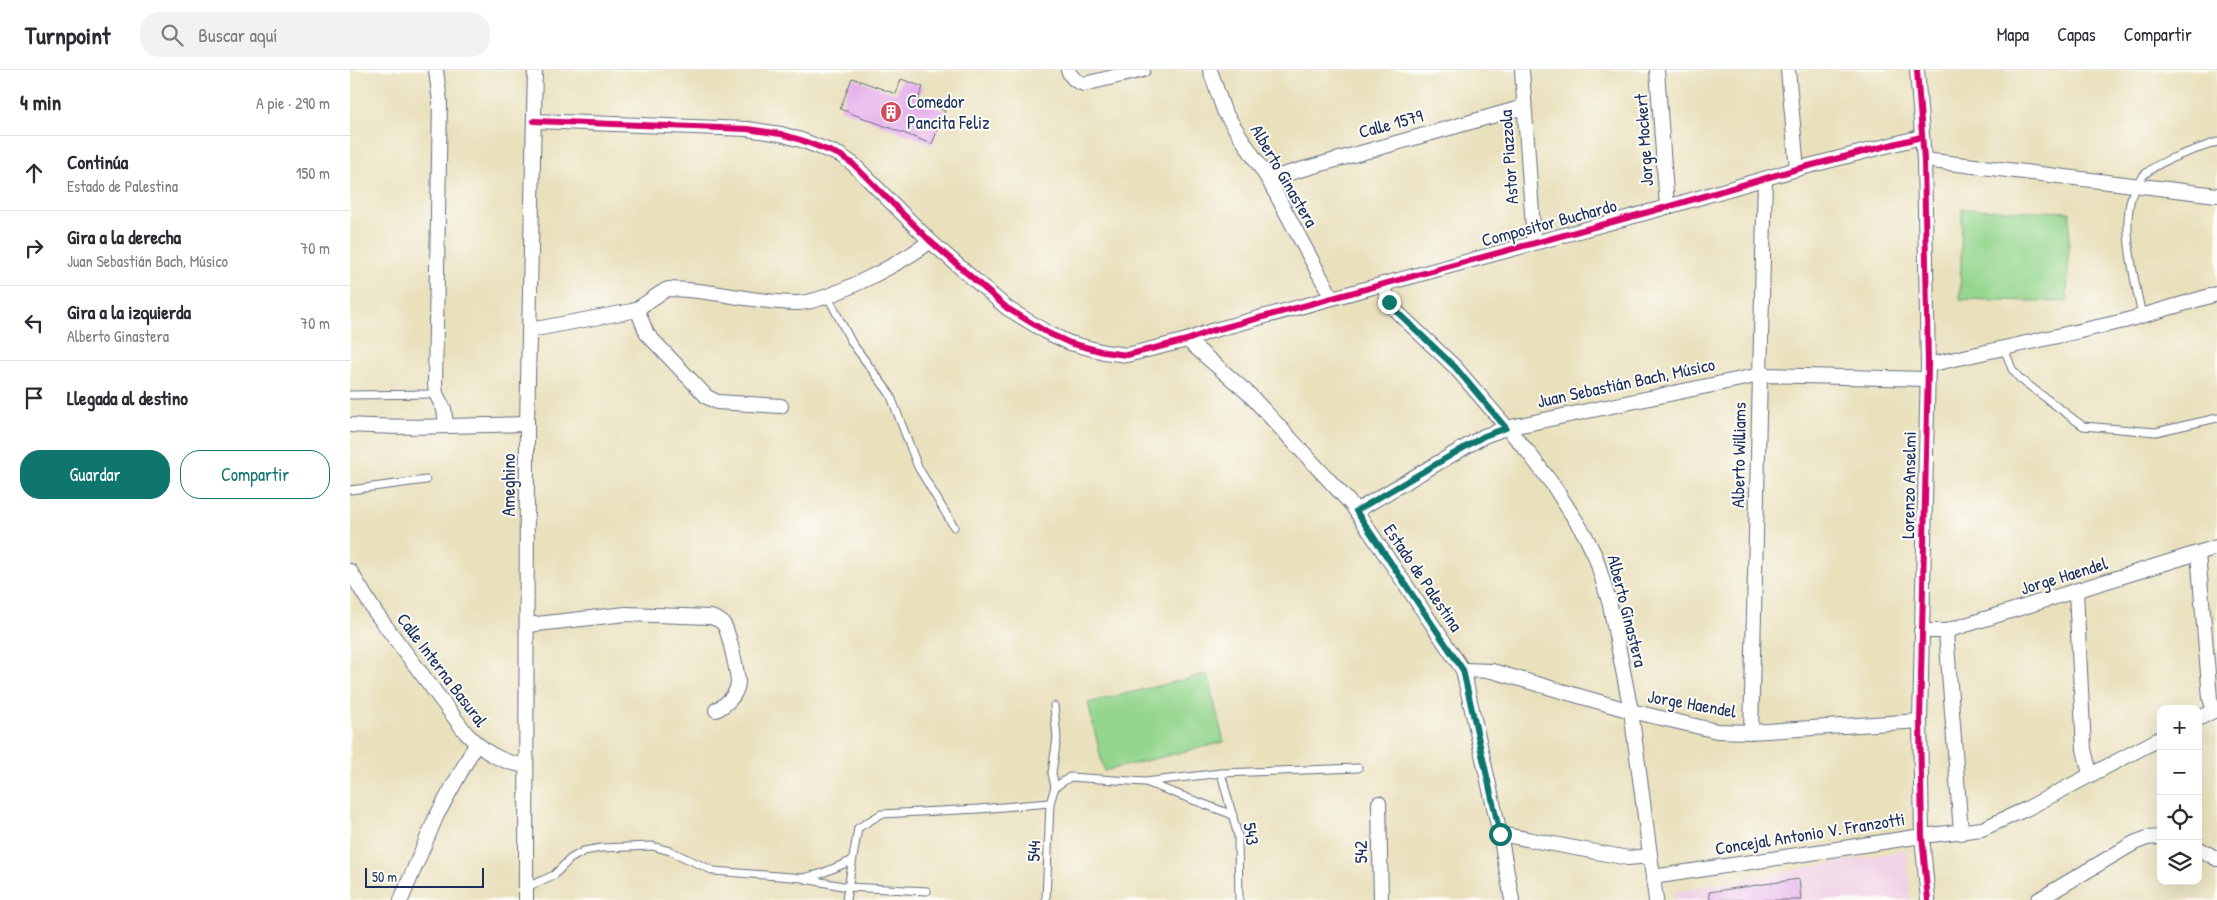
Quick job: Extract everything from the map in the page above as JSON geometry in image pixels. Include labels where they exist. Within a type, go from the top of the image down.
[{"type":"street","points":[[436,70],[440,102],[436,394],[444,409],[446,425]]},
{"type":"street","name":"Ameghino","points":[[526,893],[527,424],[535,70]]},
{"type":"street","points":[[1068,70],[1077,82],[1084,84],[1144,70]]},
{"type":"street","name":"Alberto Ginastera","points":[[1210,70],[1224,111],[1268,179],[1332,298]]},
{"type":"street","name":"Astor Piazzola","points":[[1522,70],[1534,242]]},
{"type":"street","name":"Jorge Mockert","points":[[1657,70],[1667,207]]},
{"type":"street","points":[[1788,70],[1797,169]]},
{"type":"street","name":"Lorenzo Anselmi","points":[[1917,70],[1924,160],[1928,372],[1920,721],[1922,836],[1928,900]]},
{"type":"street","name":"Calle 1579","points":[[1268,179],[1524,107]]},
{"type":"street","name":"Compositor Buchardo","points":[[534,121],[747,129],[795,138],[840,155],[854,164],[930,241],[1007,308],[1048,334],[1070,343],[1104,352],[1127,354],[1186,340],[1211,330],[1667,207],[1797,169],[1921,137]]},
{"type":"street","points":[[1924,160],[2217,194]]},
{"type":"street","name":"Alberto Williams","points":[[1751,732],[1765,179]]},
{"type":"street","points":[[530,330],[637,309],[668,289],[780,303],[811,303],[828,297],[915,253],[930,241]]},
{"type":"street","name":"Alberto Ginastera","points":[[1383,284],[1389,302],[1395,310],[1455,367],[1553,484],[1585,534],[1596,558],[1610,605],[1631,711],[1656,900]]},
{"type":"street","name":"Juan Sebastián Bach, Músico","points":[[1356,511],[1484,436],[1506,428],[1760,375],[1928,372],[2004,347],[2142,316],[2217,294]]},
{"type":"street","points":[[637,309],[647,334],[707,397],[717,402],[781,406]]},
{"type":"street","name":"Estado de Palestina","points":[[1186,340],[1249,394],[1356,511],[1463,670],[1500,834],[1512,900]]},
{"type":"street","points":[[350,425],[393,428],[527,424]]},
{"type":"street","name":"Jorge Haendel","points":[[1921,631],[1946,631],[2217,547]]},
{"type":"street","points":[[2198,553],[2210,698],[2216,710],[2202,717]]},
{"type":"street","name":"Calle Interna Basural","points":[[350,571],[374,612],[476,744],[507,763],[526,766]]},
{"type":"street","points":[[2076,592],[2084,749],[2090,774]]},
{"type":"street","points":[[528,625],[626,614],[711,617],[720,620],[725,625],[738,683],[735,693],[725,706],[716,710]]},
{"type":"street","points":[[1946,631],[1961,833]]},
{"type":"street","name":"Jorge Haendel","points":[[1463,670],[1492,671],[1631,711],[1717,731],[1751,732],[1920,721]]},
{"type":"street","name":"Concejal Antonio V. Franzotti","points":[[1653,877],[1922,836],[1961,833],[1982,829],[2002,822],[2157,740]]},
{"type":"street","points":[[401,900],[436,817],[476,744]]},
{"type":"street","name":"542","points":[[1379,803],[1381,900]]},
{"type":"street","points":[[1500,834],[1628,858],[1650,856]]},
{"type":"street","points":[[2038,900],[2134,843],[2147,838],[2157,837]]},
{"type":"street","points":[[2202,850],[2217,859]]},
{"type":"lane","points":[[2142,316],[2129,242],[2128,216],[2136,185],[2144,175],[2154,168],[2217,142]]},
{"type":"lane","points":[[828,297],[852,343],[890,394],[918,467],[954,527]]},
{"type":"lane","points":[[2004,347],[2012,369],[2020,379],[2084,426],[2156,432],[2217,418]]},
{"type":"lane","points":[[350,395],[436,394]]},
{"type":"lane","points":[[350,490],[426,480]]},
{"type":"lane","points":[[1054,706],[1057,738],[1052,773],[1055,787],[1070,777],[1145,782],[1222,773],[1358,768]]},
{"type":"lane","name":"543","points":[[1222,773],[1240,851],[1239,900]]},
{"type":"lane","points":[[1145,782],[1233,815]]},
{"type":"lane","name":"544","points":[[1046,900],[1050,803],[1055,787]]},
{"type":"lane","points":[[846,900],[858,828],[881,814],[960,811],[1050,803]]},
{"type":"lane","points":[[526,893],[554,875],[570,859],[584,851],[601,848],[652,846],[670,851],[714,871],[802,878],[848,887],[927,891]]},
{"type":"lane","points":[[802,878],[820,874],[851,861]]},
{"type":"shaded area","points":[[1906,850],[1911,900],[1673,900],[1677,891]]},
{"type":"green space","points":[[1962,209],[2070,212],[2067,302],[1960,299]]},
{"type":"green space","points":[[1207,674],[1224,742],[1104,771],[1088,703]]},
{"type":"building","name":"Comedor Pancita Feliz","points":[[852,78],[896,94],[901,79],[923,87],[918,100],[945,111],[932,144],[840,109]]},
{"type":"building","points":[[1799,879],[1801,900],[1710,900],[1709,892]]},
{"type":"cycle path","points":[[1917,70],[1924,160],[1928,365],[1920,721],[1922,836],[1928,900]]},
{"type":"cycle path","points":[[534,121],[747,129],[781,134],[840,155],[853,164],[930,241],[1007,308],[1048,333],[1070,343],[1104,352],[1127,355],[1667,207],[1797,169],[1921,137]]},
{"type":"place","name":"Comedor Pancita Feliz","points":[[891,112]]},
{"type":"route","points":[[1389,302],[1455,367],[1506,428],[1484,436],[1356,511],[1463,670],[1500,834]]}]
